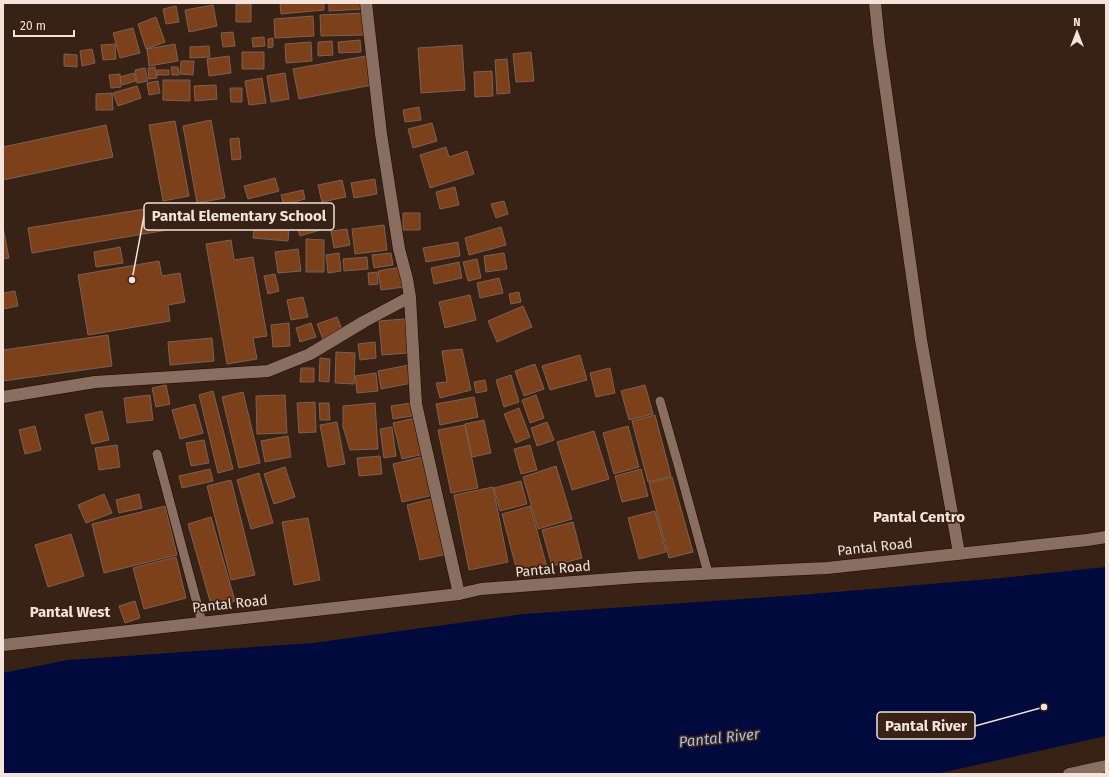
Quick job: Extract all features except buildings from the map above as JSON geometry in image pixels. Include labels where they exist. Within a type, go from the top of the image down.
[{"type":"street","points":[[366,3],[381,134],[399,249],[410,297],[416,404],[458,594]]},
{"type":"street","points":[[875,3],[879,42],[921,340],[959,554]]},
{"type":"street","points":[[3,397],[95,382],[268,371],[310,354],[365,321],[410,297]]},
{"type":"street","name":"Pantal Road","points":[[3,645],[458,594],[481,589],[638,577],[826,568],[1106,537]]},
{"type":"street","points":[[1069,774],[1106,766]]},
{"type":"lane","points":[[660,401],[708,573]]},
{"type":"lane","points":[[157,454],[202,622]]},
{"type":"water","points":[[1106,567],[1106,736],[936,774],[3,774],[3,673],[68,660],[313,643],[524,614],[800,595],[1002,578]]},
{"type":"place","name":"Pantal Elementary School","points":[[132,280]]},
{"type":"place","name":"Pantal River","points":[[1044,707]]},
{"type":"district","name":"Pantal Centro","points":[[919,517]]},
{"type":"district","name":"Pantal West","points":[[70,612]]}]
